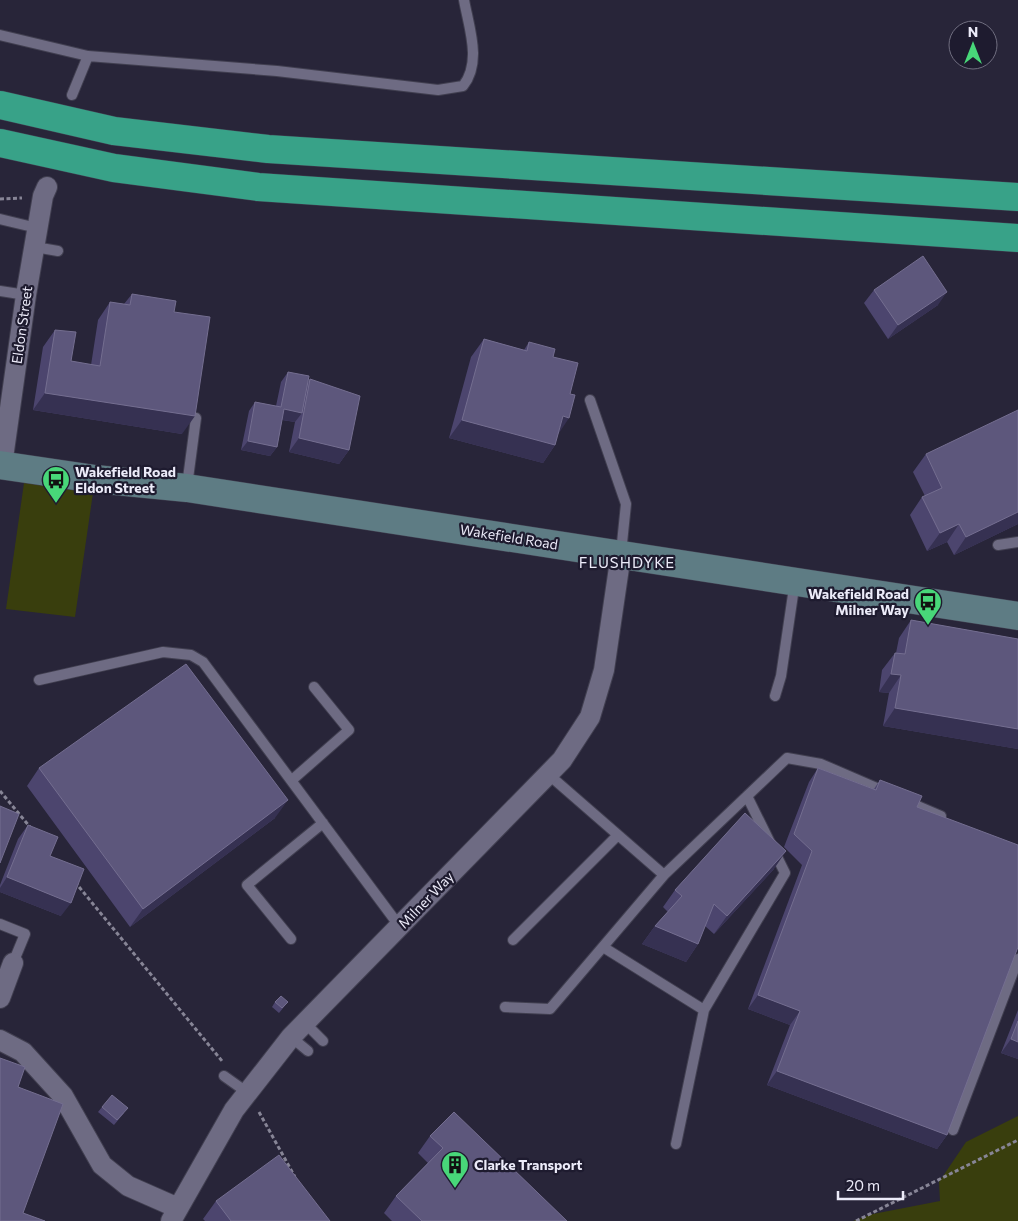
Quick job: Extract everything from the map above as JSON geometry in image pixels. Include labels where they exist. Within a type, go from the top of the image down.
[{"type":"highway","points":[[0,104],[114,131],[268,149],[1018,197]]},
{"type":"highway","points":[[0,143],[114,168],[258,187],[1018,238]]},
{"type":"main road","name":"Wakefield Road","points":[[1,465],[95,479],[187,488],[1018,616]]},
{"type":"street","name":"Eldon Street","points":[[1,465],[26,295],[43,196],[48,187]]},
{"type":"street","name":"Milner Way","points":[[175,1214],[234,1110],[291,1037],[562,760],[590,717],[604,670],[621,554]]},
{"type":"street","points":[[0,998],[13,963]]},
{"type":"street","points":[[0,1040],[22,1052],[63,1096],[102,1165],[128,1186],[175,1214]]},
{"type":"lane","points":[[0,35],[88,56],[277,71],[438,90],[463,86],[472,75],[474,52],[464,0]]},
{"type":"lane","points":[[72,94],[88,56]]},
{"type":"lane","points":[[0,219],[58,251]]},
{"type":"lane","points":[[0,291],[26,295]]},
{"type":"lane","points":[[590,400],[626,504],[621,554]]},
{"type":"lane","points":[[187,488],[196,418]]},
{"type":"lane","points":[[998,545],[1018,542]]},
{"type":"lane","points":[[775,696],[781,676],[795,582]]},
{"type":"lane","points":[[39,680],[163,652],[191,655],[203,662],[400,926]]},
{"type":"lane","points":[[292,780],[349,730],[314,687]]},
{"type":"lane","points":[[505,1007],[550,1009],[664,875],[787,758],[821,764],[955,823]]},
{"type":"lane","points":[[548,774],[664,875]]},
{"type":"lane","points":[[676,1144],[704,1010],[785,873],[748,796]]},
{"type":"lane","points":[[291,939],[247,885],[323,823]]},
{"type":"lane","points":[[513,940],[618,835]]},
{"type":"lane","points":[[0,924],[25,934],[13,963]]},
{"type":"lane","points":[[603,947],[704,1010]]},
{"type":"lane","points":[[953,1130],[1018,959]]},
{"type":"lane","points":[[305,1023],[323,1041]]},
{"type":"lane","points":[[291,1037],[308,1051]]},
{"type":"lane","points":[[224,1076],[248,1092]]},
{"type":"path","points":[[0,791],[31,829]]},
{"type":"path","points":[[74,881],[223,1062]]},
{"type":"path","points":[[248,1092],[299,1183]]},
{"type":"path","points":[[856,1221],[1018,1140]]},
{"type":"green space","points":[[26,469],[95,479],[75,617],[6,609]]},
{"type":"green space","points":[[1018,1116],[1018,1221],[853,1221],[873,1214],[940,1201],[939,1182],[966,1142]]},
{"type":"building","points":[[923,256],[947,292],[898,325],[874,290]]},
{"type":"building","points":[[132,294],[176,301],[174,312],[210,317],[195,416],[45,393],[55,330],[76,332],[71,361],[100,366],[110,302],[130,305]]},
{"type":"building","points":[[484,339],[527,351],[529,342],[555,349],[553,357],[578,363],[570,394],[575,395],[569,418],[563,416],[555,445],[462,420]]},
{"type":"building","points":[[288,372],[309,376],[302,413],[284,409],[277,447],[248,441],[255,402],[281,407]]},
{"type":"building","points":[[310,379],[360,396],[349,450],[299,438]]},
{"type":"building","points":[[1018,410],[1018,512],[966,537],[959,524],[940,533],[922,497],[942,488],[926,454]]},
{"type":"building","points":[[911,620],[1018,639],[1018,729],[895,708],[901,675],[891,674],[895,653],[905,654]]},
{"type":"building","points":[[186,664],[288,800],[143,909],[39,768]]},
{"type":"building","points":[[818,768],[876,790],[880,780],[922,796],[917,807],[1018,845],[1018,947],[947,1135],[777,1071],[800,1011],[758,995],[812,851],[794,834]]},
{"type":"building","points":[[0,806],[19,814],[0,863]]},
{"type":"building","points":[[745,813],[786,851],[727,916],[714,904],[698,944],[655,926],[682,896],[675,890]]},
{"type":"building","points":[[28,825],[58,837],[50,856],[84,869],[71,903],[7,877]]},
{"type":"building","points":[[281,996],[288,1002],[282,1008],[275,1002]]},
{"type":"building","points":[[1018,1021],[1018,1042],[1011,1039]]},
{"type":"building","points":[[0,1058],[25,1067],[18,1087],[63,1104],[23,1213],[45,1221],[0,1221]]},
{"type":"building","points":[[112,1095],[128,1108],[117,1120],[102,1107]]},
{"type":"building","name":"Clarke Transport","points":[[454,1112],[567,1221],[422,1221],[396,1196],[443,1148],[430,1136]]},
{"type":"building","points":[[279,1155],[330,1221],[231,1221],[216,1201]]},
{"type":"place","name":"Wakefield Road Eldon Street","points":[[56,504]]},
{"type":"place","name":"Wakefield Road Milner Way","points":[[928,626]]},
{"type":"place","name":"Clarke Transport","points":[[455,1189]]},
{"type":"district","name":"FLUSHDYKE","points":[[627,563]]}]
